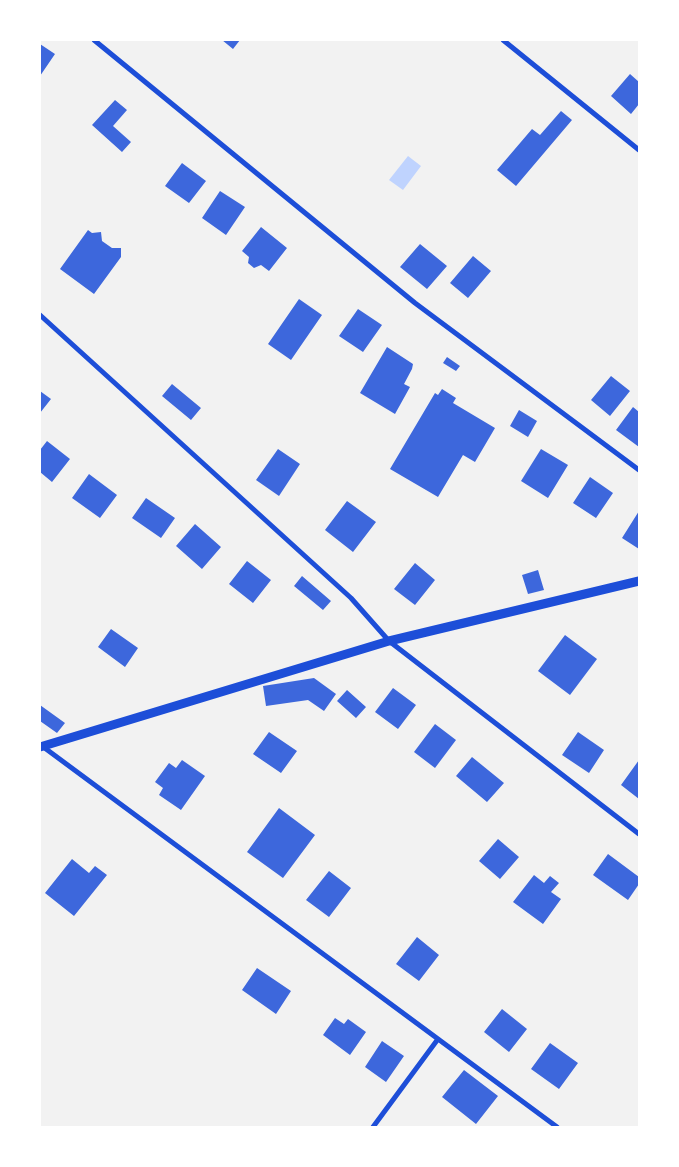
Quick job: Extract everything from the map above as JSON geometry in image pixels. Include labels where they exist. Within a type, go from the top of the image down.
[{"type":"street","points":[[94,40],[415,303],[639,470]]},
{"type":"street","points":[[503,40],[639,150]]},
{"type":"street","points":[[40,315],[351,598],[389,641],[639,834]]},
{"type":"street","points":[[41,746],[389,641],[639,581]]},
{"type":"street","points":[[41,746],[557,1127]]},
{"type":"street","points":[[373,1127],[438,1039]]},
{"type":"water","points":[[408,156],[421,166],[403,190],[389,180]]},
{"type":"building","points":[[222,40],[240,40],[233,49]]},
{"type":"building","points":[[40,44],[55,54],[40,76]]},
{"type":"building","points":[[630,74],[639,82],[639,104],[631,114],[611,96]]},
{"type":"building","points":[[115,100],[127,110],[113,126],[131,142],[122,152],[92,125]]},
{"type":"building","points":[[561,111],[572,120],[516,186],[497,170],[532,129],[540,135]]},
{"type":"building","points":[[182,163],[206,181],[189,203],[165,186]]},
{"type":"building","points":[[220,191],[245,207],[226,235],[202,218]]},
{"type":"building","points":[[261,227],[287,248],[269,271],[261,265],[254,268],[248,263],[249,257],[242,251]]},
{"type":"building","points":[[88,230],[92,233],[101,232],[102,241],[112,248],[121,248],[121,257],[94,294],[60,269]]},
{"type":"building","points":[[420,244],[447,266],[427,289],[400,267]]},
{"type":"building","points":[[473,256],[491,271],[468,298],[450,283]]},
{"type":"building","points":[[299,299],[322,315],[291,360],[268,344]]},
{"type":"building","points":[[358,309],[382,325],[363,352],[339,336]]},
{"type":"building","points":[[387,347],[413,364],[404,384],[410,387],[395,414],[360,393]]},
{"type":"building","points":[[447,357],[460,366],[456,371],[443,363]]},
{"type":"building","points":[[611,376],[630,391],[610,416],[591,400]]},
{"type":"building","points":[[172,384],[201,408],[191,420],[162,396]]},
{"type":"building","points":[[442,389],[456,398],[453,403],[495,428],[475,462],[463,455],[438,497],[390,469],[435,393],[438,395]]},
{"type":"building","points":[[40,391],[51,399],[40,413]]},
{"type":"building","points":[[633,407],[639,412],[639,447],[616,430]]},
{"type":"building","points":[[519,410],[537,421],[528,437],[510,426]]},
{"type":"building","points":[[47,441],[70,459],[52,482],[40,472],[40,450]]},
{"type":"building","points":[[278,449],[300,464],[279,496],[256,480]]},
{"type":"building","points":[[541,449],[568,465],[548,498],[521,481]]},
{"type":"building","points":[[89,474],[117,495],[100,518],[72,498]]},
{"type":"building","points":[[590,477],[613,493],[596,518],[573,503]]},
{"type":"building","points":[[146,498],[175,518],[161,538],[132,518]]},
{"type":"building","points":[[347,501],[376,522],[353,552],[325,530]]},
{"type":"building","points":[[639,511],[639,549],[622,538]]},
{"type":"building","points":[[195,524],[221,547],[202,569],[176,546]]},
{"type":"building","points":[[247,561],[271,580],[253,603],[229,584]]},
{"type":"building","points":[[415,563],[435,580],[415,605],[394,589]]},
{"type":"building","points":[[538,570],[544,590],[528,594],[522,575]]},
{"type":"building","points":[[302,576],[331,601],[323,610],[294,586]]},
{"type":"building","points":[[111,629],[138,648],[125,667],[98,647]]},
{"type":"building","points":[[565,635],[597,659],[570,695],[538,671]]},
{"type":"building","points":[[314,678],[336,694],[324,711],[308,700],[266,706],[263,686]]},
{"type":"building","points":[[393,688],[416,705],[398,729],[375,712]]},
{"type":"building","points":[[347,690],[366,707],[356,718],[337,701]]},
{"type":"building","points":[[40,705],[65,723],[57,733],[40,721]]},
{"type":"building","points":[[435,724],[456,740],[435,768],[414,752]]},
{"type":"building","points":[[269,732],[297,751],[281,773],[253,754]]},
{"type":"building","points":[[578,732],[604,750],[589,773],[562,755]]},
{"type":"building","points":[[472,757],[504,783],[487,802],[456,776]]},
{"type":"building","points":[[182,760],[205,776],[181,810],[159,795],[163,788],[155,782],[169,763],[176,768]]},
{"type":"building","points":[[639,760],[639,799],[621,785]]},
{"type":"building","points":[[279,808],[315,835],[283,878],[247,852]]},
{"type":"building","points":[[498,839],[519,857],[500,879],[479,861]]},
{"type":"building","points":[[608,854],[639,877],[639,884],[628,900],[593,875]]},
{"type":"building","points":[[72,859],[89,873],[95,866],[107,875],[74,916],[45,893]]},
{"type":"building","points":[[329,871],[351,888],[329,917],[306,900]]},
{"type":"building","points":[[534,875],[544,883],[550,876],[559,883],[551,892],[561,899],[543,924],[513,902]]},
{"type":"building","points":[[417,937],[439,955],[419,981],[396,964]]},
{"type":"building","points":[[257,968],[291,991],[276,1014],[242,990]]},
{"type":"building","points":[[502,1009],[527,1029],[509,1052],[484,1032]]},
{"type":"building","points":[[335,1018],[344,1024],[348,1019],[366,1032],[350,1055],[323,1035]]},
{"type":"building","points":[[382,1041],[404,1056],[386,1082],[365,1067]]},
{"type":"building","points":[[550,1043],[578,1063],[559,1089],[531,1069]]},
{"type":"building","points":[[464,1070],[498,1096],[476,1124],[442,1097]]}]
